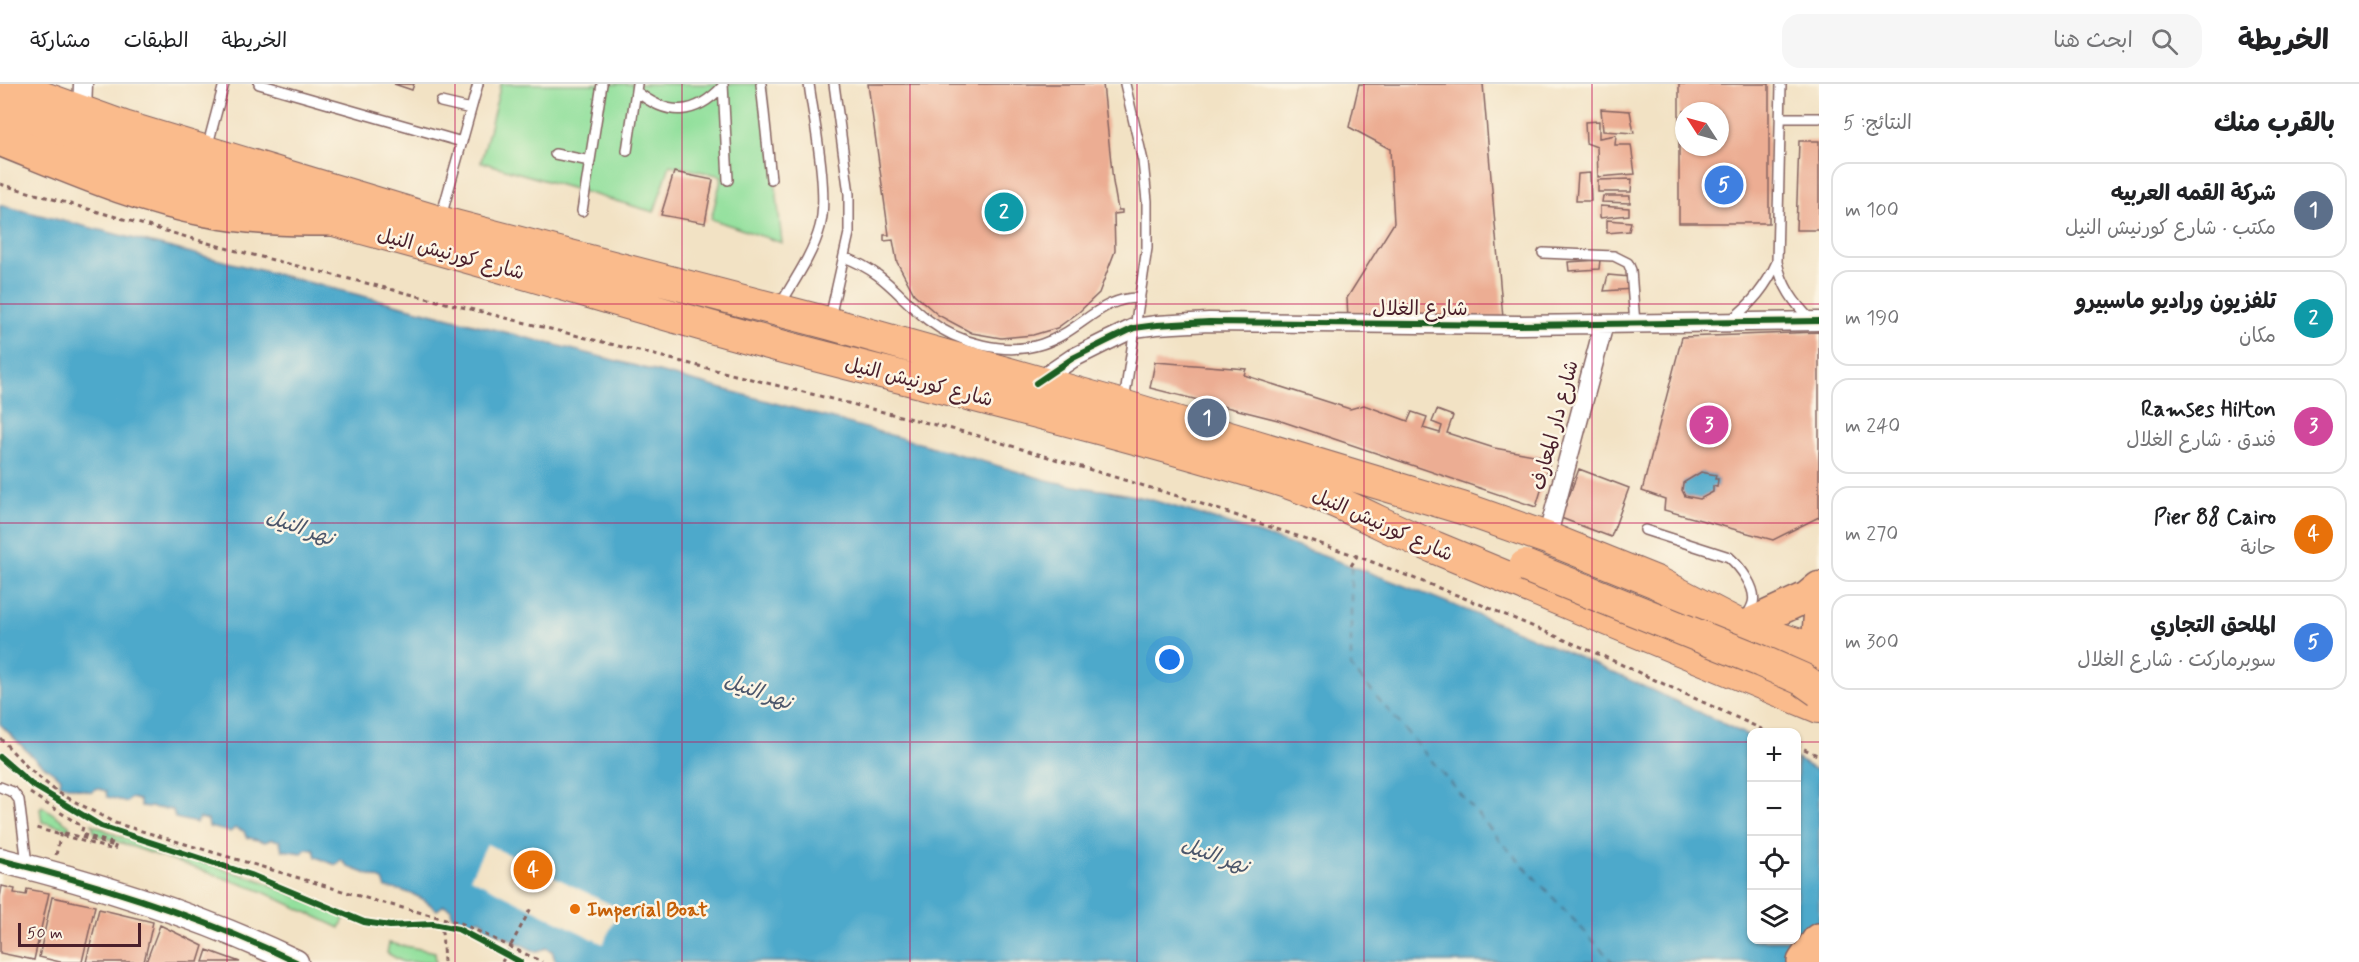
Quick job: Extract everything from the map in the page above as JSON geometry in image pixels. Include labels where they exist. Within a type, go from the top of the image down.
[{"type":"highway","name":"شارع كورنيش النيل","points":[[5,84],[83,98],[206,153],[440,222],[828,323],[1123,406],[1462,508],[1547,538],[1656,582],[1735,623],[1817,651]]},
{"type":"highway","name":"شارع كورنيش النيل","points":[[0,110],[75,140],[161,169],[327,219],[762,341],[1058,416],[1283,481],[1341,504],[1413,538],[1819,707]]},
{"type":"highway","points":[[0,139],[129,190],[208,210],[263,218],[327,219]]},
{"type":"highway","points":[[1341,504],[1380,509],[1429,522],[1525,566],[1761,661],[1802,679],[1819,691]]},
{"type":"highway","points":[[1716,663],[1728,665],[1735,663],[1740,654],[1735,623]]},
{"type":"highway","points":[[1804,962],[1819,940]]},
{"type":"main road","points":[[1735,623],[1807,597],[1819,587]]},
{"type":"main road","points":[[1819,615],[1817,651],[1819,707]]},
{"type":"street","name":"شارع الغلال","points":[[1036,383],[1073,358],[1134,328],[1209,322],[1520,326],[1729,322],[1816,323]]},
{"type":"street","name":"شارع دار المعارف","points":[[1547,538],[1604,324]]},
{"type":"street","points":[[0,860],[52,872],[171,909],[296,962]]},
{"type":"lane","points":[[206,153],[224,84]]},
{"type":"lane","points":[[259,84],[462,142]]},
{"type":"lane","points":[[440,222],[478,84]]},
{"type":"lane","points":[[582,211],[602,84]]},
{"type":"lane","points":[[761,84],[771,179]]},
{"type":"lane","points":[[777,309],[793,283],[820,226],[822,191],[809,84]]},
{"type":"lane","points":[[828,323],[849,233],[849,194],[834,84]]},
{"type":"lane","points":[[1123,406],[1147,248],[1147,201],[1143,161],[1125,84]]},
{"type":"lane","points":[[1781,84],[1777,262],[1780,278],[1788,293],[1816,323]]},
{"type":"lane","points":[[637,88],[650,103],[667,109],[682,110],[696,107],[711,99],[723,85]]},
{"type":"lane","points":[[723,85],[728,180]]},
{"type":"lane","points":[[627,151],[637,88]]},
{"type":"lane","points":[[441,102],[471,109]]},
{"type":"lane","points":[[1780,118],[1819,118]]},
{"type":"lane","points":[[555,154],[590,161]]},
{"type":"lane","points":[[1543,253],[1614,256],[1628,263],[1631,270],[1635,324]]},
{"type":"lane","points":[[844,257],[861,264],[888,281],[929,321],[975,344],[997,347],[1039,345],[1060,338],[1115,300],[1127,297],[1140,298]]},
{"type":"lane","points":[[1729,322],[1758,296],[1777,262]]},
{"type":"lane","points":[[1694,323],[1691,332],[1816,323]]},
{"type":"lane","points":[[1645,530],[1730,557],[1737,564],[1753,592],[1753,602],[1735,623]]},
{"type":"lane","points":[[0,787],[13,792],[19,800],[27,867]]},
{"type":"path","points":[[0,184],[229,249],[972,434],[1184,498],[1357,556],[1477,603],[1605,657],[1759,728]]},
{"type":"path","points":[[1351,566],[1357,556]]},
{"type":"path","points":[[0,738],[28,768],[57,792],[115,823],[376,902],[445,918],[476,929],[543,962]]},
{"type":"path","points":[[1801,748],[1819,756]]},
{"type":"path","points":[[27,791],[83,827],[81,834],[116,844],[114,850],[39,830],[33,824]]},
{"type":"path","points":[[48,795],[64,805]]},
{"type":"path","points":[[52,872],[61,835]]},
{"type":"path","points":[[502,962],[531,908]]},
{"type":"path","points":[[444,962],[442,926],[445,918]]},
{"type":"path","points":[[433,924],[458,929],[482,942]]},
{"type":"path","points":[[499,951],[514,959]]},
{"type":"green space","points":[[501,84],[765,84],[782,243],[711,219],[722,176],[670,165],[654,212],[481,162]]},
{"type":"green space","points":[[42,806],[69,825],[70,829],[42,822],[40,809]]},
{"type":"green space","points":[[92,824],[118,836],[262,881],[345,917],[340,928],[259,890],[95,834]]},
{"type":"green space","points":[[389,943],[435,952],[436,962],[403,962],[387,953]]},
{"type":"water","name":"نهر النيل","points":[[0,205],[654,371],[1043,479],[1152,500],[1381,577],[1531,637],[1747,735],[1747,944],[1801,944],[1801,761],[1819,772],[1819,962],[558,962],[552,951],[546,948],[537,952],[484,927],[484,922],[479,919],[473,922],[452,916],[451,909],[444,905],[437,910],[413,894],[386,888],[383,880],[349,867],[341,860],[336,865],[316,857],[314,850],[306,849],[302,853],[282,850],[280,841],[272,839],[265,842],[246,837],[244,831],[235,828],[230,832],[209,827],[208,820],[200,818],[196,823],[175,818],[173,810],[141,806],[139,800],[131,798],[127,802],[107,797],[106,791],[96,788],[92,792],[60,784],[61,778],[36,760],[0,724]]},
{"type":"water","points":[[1701,472],[1716,475],[1717,487],[1713,487],[1713,492],[1700,499],[1685,496],[1682,490],[1683,483]]},
{"type":"pier","points":[[487,844],[620,909],[603,944],[470,878]]},
{"type":"building","points":[[394,84],[414,84],[412,90]]},
{"type":"building","points":[[868,84],[1103,84],[1113,182],[1118,210],[1122,210],[1122,213],[1114,214],[1115,251],[1099,293],[1057,328],[1033,335],[1001,338],[972,333],[938,315],[914,294],[897,262],[893,240],[884,241],[884,235],[889,235]]},
{"type":"building","points":[[1359,84],[1483,84],[1503,318],[1348,321],[1347,298],[1394,223],[1390,149],[1349,127]]},
{"type":"building","points":[[1679,84],[1769,84],[1769,223],[1679,223],[1679,156],[1729,156],[1729,102],[1679,102]]},
{"type":"building","points":[[1601,109],[1630,111],[1634,133],[1603,131]]},
{"type":"building","points":[[1599,121],[1599,138],[1616,135],[1615,145],[1631,145],[1635,174],[1598,177],[1597,147],[1586,143],[1585,122]]},
{"type":"building","points":[[1799,141],[1819,141],[1819,230],[1796,230]]},
{"type":"building","points":[[674,172],[713,180],[705,223],[661,215]]},
{"type":"building","points":[[1590,173],[1591,201],[1576,201],[1578,174]]},
{"type":"building","points":[[1632,179],[1631,192],[1598,192],[1598,180]]},
{"type":"building","points":[[1603,196],[1630,196],[1630,203],[1602,202]]},
{"type":"building","points":[[1600,206],[1629,208],[1629,215],[1600,218]]},
{"type":"building","points":[[1607,220],[1631,222],[1629,231],[1607,233]]},
{"type":"building","points":[[1600,260],[1599,269],[1569,271],[1568,262]]},
{"type":"building","points":[[1608,275],[1630,277],[1633,289],[1604,291]]},
{"type":"building","points":[[1819,332],[1819,517],[1773,540],[1664,510],[1665,499],[1642,491],[1682,337]],"holes":[[[1701,472],[1716,475],[1717,487],[1713,486],[1713,492],[1700,499],[1685,496],[1682,490],[1683,483]]]},
{"type":"building","points":[[1155,362],[1246,369],[1244,375],[1350,409],[1364,405],[1408,421],[1412,412],[1427,417],[1423,428],[1440,433],[1442,426],[1432,422],[1437,410],[1453,416],[1447,433],[1494,448],[1551,458],[1536,507],[1278,420],[1150,388]]},
{"type":"building","points":[[1579,469],[1629,488],[1611,537],[1561,518]]},
{"type":"building","points":[[2,886],[15,889],[14,893],[26,895],[27,889],[49,893],[34,960],[0,953]]},
{"type":"building","points":[[52,897],[95,906],[82,962],[60,962],[39,957]]},
{"type":"building","points":[[99,909],[153,922],[144,962],[86,962]]},
{"type":"building","points":[[160,925],[203,946],[198,962],[146,962]]},
{"type":"building","points":[[207,950],[240,962],[203,962]]},
{"type":"ferry route","points":[[1351,566],[1351,667],[1504,845],[1613,962]]},
{"type":"cycle path","points":[[1036,383],[1073,358],[1134,328],[1157,325],[1209,322],[1520,325],[1819,321]]},
{"type":"cycle path","points":[[0,757],[31,784],[101,826],[251,875],[364,922],[390,926],[433,924],[458,929],[520,962]]},
{"type":"cycle path","points":[[0,860],[151,903],[224,930],[296,962]]},
{"type":"place","name":"الملحق التجاري","points":[[1724,185]]},
{"type":"place","name":"تلفزيون وراديو ماسبيرو","points":[[1004,212]]},
{"type":"place","name":"شركة القمه العربيه","points":[[1207,418]]},
{"type":"place","name":"Ramses Hilton","points":[[1709,425]]},
{"type":"place","name":"Pier 88 Cairo","points":[[533,870]]},
{"type":"place","name":"Imperial Boat","points":[[575,909]]}]
